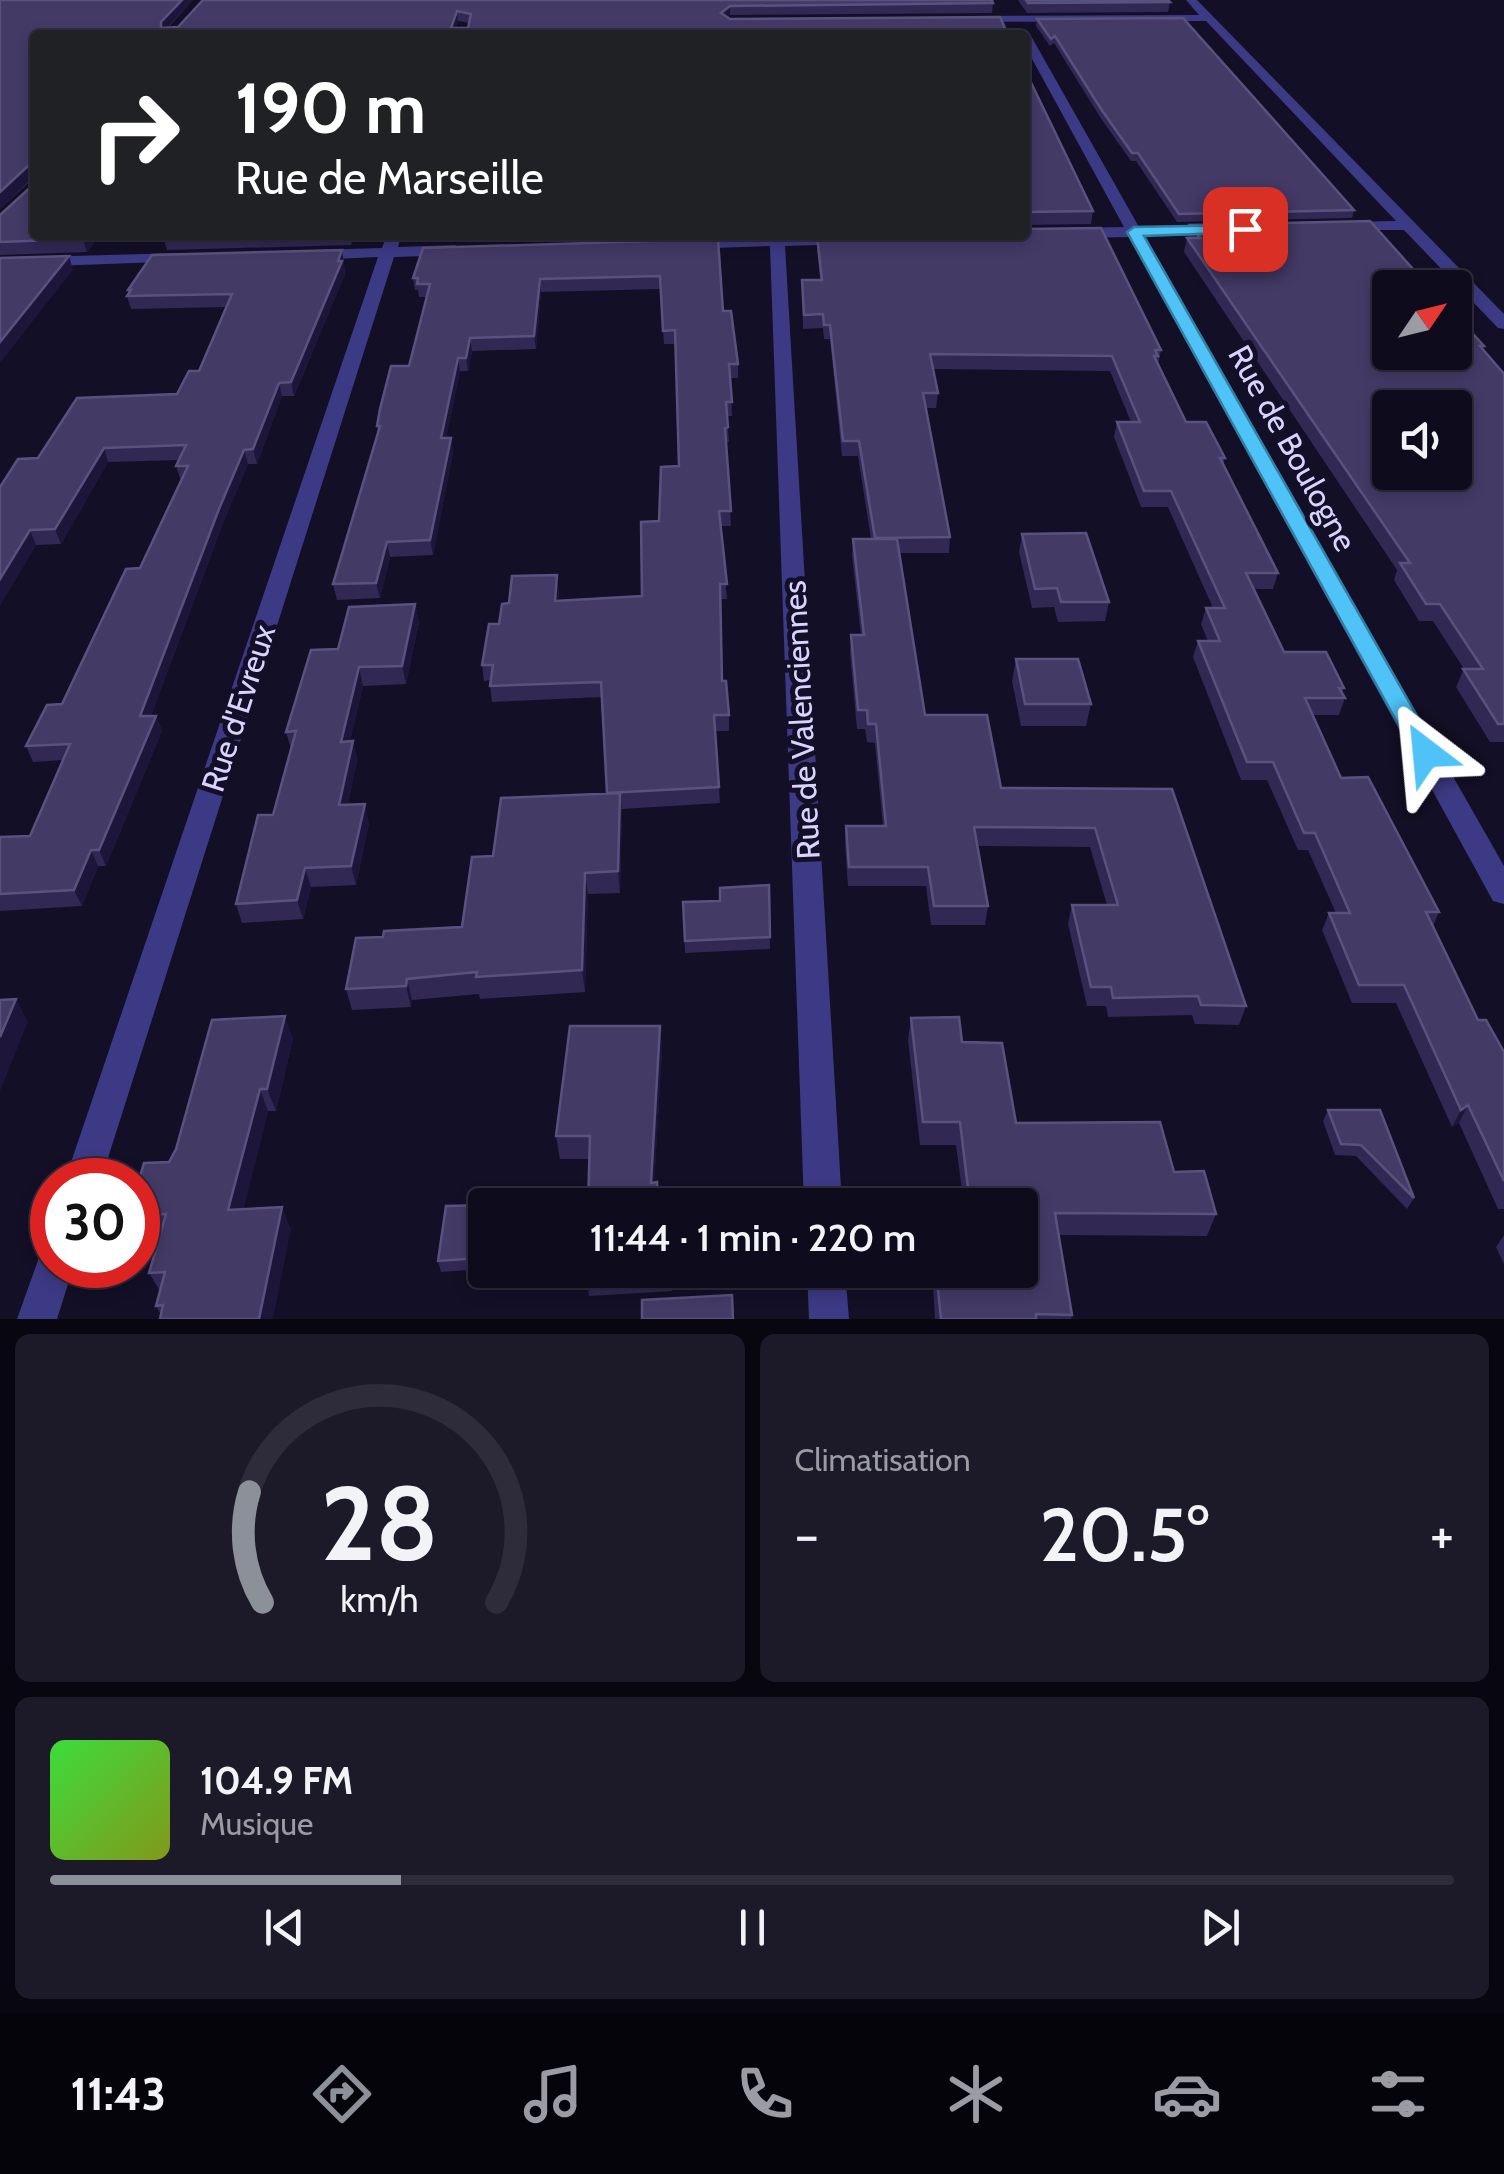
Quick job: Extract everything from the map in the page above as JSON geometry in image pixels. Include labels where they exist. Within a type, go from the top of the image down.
[{"type":"street","points":[[1192,0],[1504,324]]},
{"type":"street","name":"Rue de Boulogne","points":[[1010,4],[1022,30]]},
{"type":"street","points":[[949,19],[1208,18]]},
{"type":"street","name":"Rue de Boulogne","points":[[1030,44],[1504,893]]},
{"type":"street","points":[[1316,227],[1410,225]]},
{"type":"street","points":[[1030,234],[1245,229]]},
{"type":"street","points":[[662,244],[739,240]]},
{"type":"street","name":"Rue de Valenciennes","points":[[778,240],[823,1188]]},
{"type":"street","points":[[298,255],[391,244],[470,250]]},
{"type":"street","name":"Rue d'Evreux","points":[[90,1158],[391,244]]},
{"type":"street","points":[[0,263],[199,258]]},
{"type":"street","points":[[37,1319],[47,1288]]},
{"type":"street","points":[[827,1288],[829,1319]]},
{"type":"building","points":[[0,0],[182,0],[161,22],[161,28],[178,27],[203,0],[992,0],[993,3],[730,6],[721,13],[730,19],[1000,17],[1006,30],[30,30],[28,166],[0,192]],"holes":[[[457,11],[471,14],[468,28],[451,28]]]},
{"type":"building","points":[[1026,0],[1168,0],[1170,2],[1028,3]]},
{"type":"building","points":[[1183,18],[1354,210],[1179,214],[1138,153],[1132,153],[1101,109],[1055,36],[1051,39],[1037,19]]},
{"type":"building","points":[[1030,80],[1093,211],[1030,212]]},
{"type":"building","points":[[30,188],[30,240],[55,240],[0,242],[0,215]]},
{"type":"building","points":[[1370,221],[1414,270],[1372,270],[1372,370],[1472,370],[1472,333],[1504,374],[1504,724],[1498,724],[1463,669],[1483,669],[1440,604],[1426,604],[1400,563],[1410,563],[1187,238],[1200,238],[1190,225]]},
{"type":"building","points":[[1101,228],[1161,350],[1155,350],[1158,356],[1154,356],[1186,422],[1206,422],[1278,573],[1246,573],[1284,652],[1326,652],[1344,688],[1339,688],[1345,698],[1305,698],[1341,778],[1368,777],[1439,912],[1426,912],[1478,1020],[1486,1020],[1504,1052],[1504,1181],[1468,1105],[1461,1110],[1404,985],[1359,985],[1329,913],[1350,913],[1315,833],[1304,833],[1273,762],[1247,762],[1198,641],[1220,641],[1206,608],[1225,608],[1171,491],[1144,491],[1117,422],[1140,422],[1112,356],[930,354],[938,393],[923,393],[950,537],[875,538],[859,441],[843,441],[830,325],[824,325],[823,314],[804,315],[802,280],[822,280],[817,240],[1030,240],[1030,229]]},
{"type":"building","points":[[718,240],[723,311],[731,311],[738,364],[729,364],[732,402],[726,402],[731,511],[719,511],[727,584],[720,584],[722,681],[726,681],[729,715],[714,715],[719,787],[607,793],[601,682],[490,686],[493,665],[482,665],[489,624],[499,624],[502,604],[509,603],[512,576],[557,575],[555,601],[642,596],[641,522],[659,521],[661,467],[679,466],[675,330],[663,331],[660,276],[540,279],[534,336],[470,338],[466,358],[458,358],[441,438],[451,438],[430,540],[387,542],[376,583],[333,584],[380,426],[380,409],[391,366],[409,366],[430,284],[417,284],[418,278],[413,278],[423,248]]},
{"type":"building","points":[[342,250],[338,261],[342,261],[291,382],[279,383],[253,449],[244,450],[219,509],[140,716],[156,716],[99,850],[91,850],[74,890],[0,894],[0,837],[30,836],[70,744],[26,746],[47,705],[62,704],[126,569],[140,568],[188,466],[176,466],[186,445],[104,448],[55,529],[30,530],[0,579],[0,487],[18,459],[38,458],[77,398],[177,394],[189,371],[199,371],[232,294],[127,296],[152,255]]},
{"type":"building","points":[[69,256],[0,342],[0,258]]},
{"type":"building","points":[[1086,533],[1109,602],[1061,602],[1057,588],[1035,589],[1022,534]]},
{"type":"building","points":[[853,539],[897,539],[925,715],[987,715],[1001,788],[1172,789],[1246,1006],[1201,1005],[1198,996],[1113,998],[1111,987],[1091,987],[1072,905],[1118,905],[1095,828],[974,827],[988,906],[934,906],[928,867],[849,867],[846,826],[886,826],[876,724],[868,724],[867,710],[858,710],[851,635],[864,635]]},
{"type":"building","points":[[415,604],[402,666],[359,667],[341,742],[353,741],[339,805],[365,804],[351,866],[305,868],[297,900],[236,904],[258,815],[273,815],[296,731],[286,732],[311,650],[338,649],[349,607]]},
{"type":"building","points":[[1016,659],[1078,659],[1091,704],[1025,704]]},
{"type":"building","points":[[620,793],[618,871],[585,873],[582,970],[476,977],[477,972],[407,979],[406,986],[346,989],[356,938],[383,937],[384,931],[462,927],[472,857],[493,856],[501,798]]},
{"type":"building","points":[[769,885],[770,937],[685,941],[683,902],[720,901],[720,888]]},
{"type":"building","points":[[16,999],[0,1037],[0,1000]]},
{"type":"building","points":[[285,1016],[267,1089],[260,1089],[228,1210],[282,1207],[259,1319],[160,1319],[163,1305],[156,1306],[165,1272],[160,1272],[160,1235],[166,1214],[160,1214],[160,1162],[169,1162],[176,1149],[212,1020]]},
{"type":"building","points":[[959,1017],[962,1042],[1002,1043],[1016,1123],[1160,1122],[1174,1172],[1204,1171],[1216,1214],[1055,1213],[1072,1315],[941,1319],[938,1288],[1038,1288],[1038,1188],[968,1188],[960,1122],[923,1122],[911,1018]]},
{"type":"building","points":[[570,1026],[660,1026],[651,1183],[657,1182],[657,1188],[588,1188],[590,1136],[556,1136]]},
{"type":"building","points":[[1328,1110],[1380,1110],[1414,1198],[1361,1145],[1341,1144]]},
{"type":"building","points":[[468,1205],[468,1259],[438,1261],[446,1206]]},
{"type":"building","points":[[732,1295],[733,1319],[642,1319],[642,1300]]},
{"type":"route","points":[[1245,229],[1134,232],[1426,753]]}]
